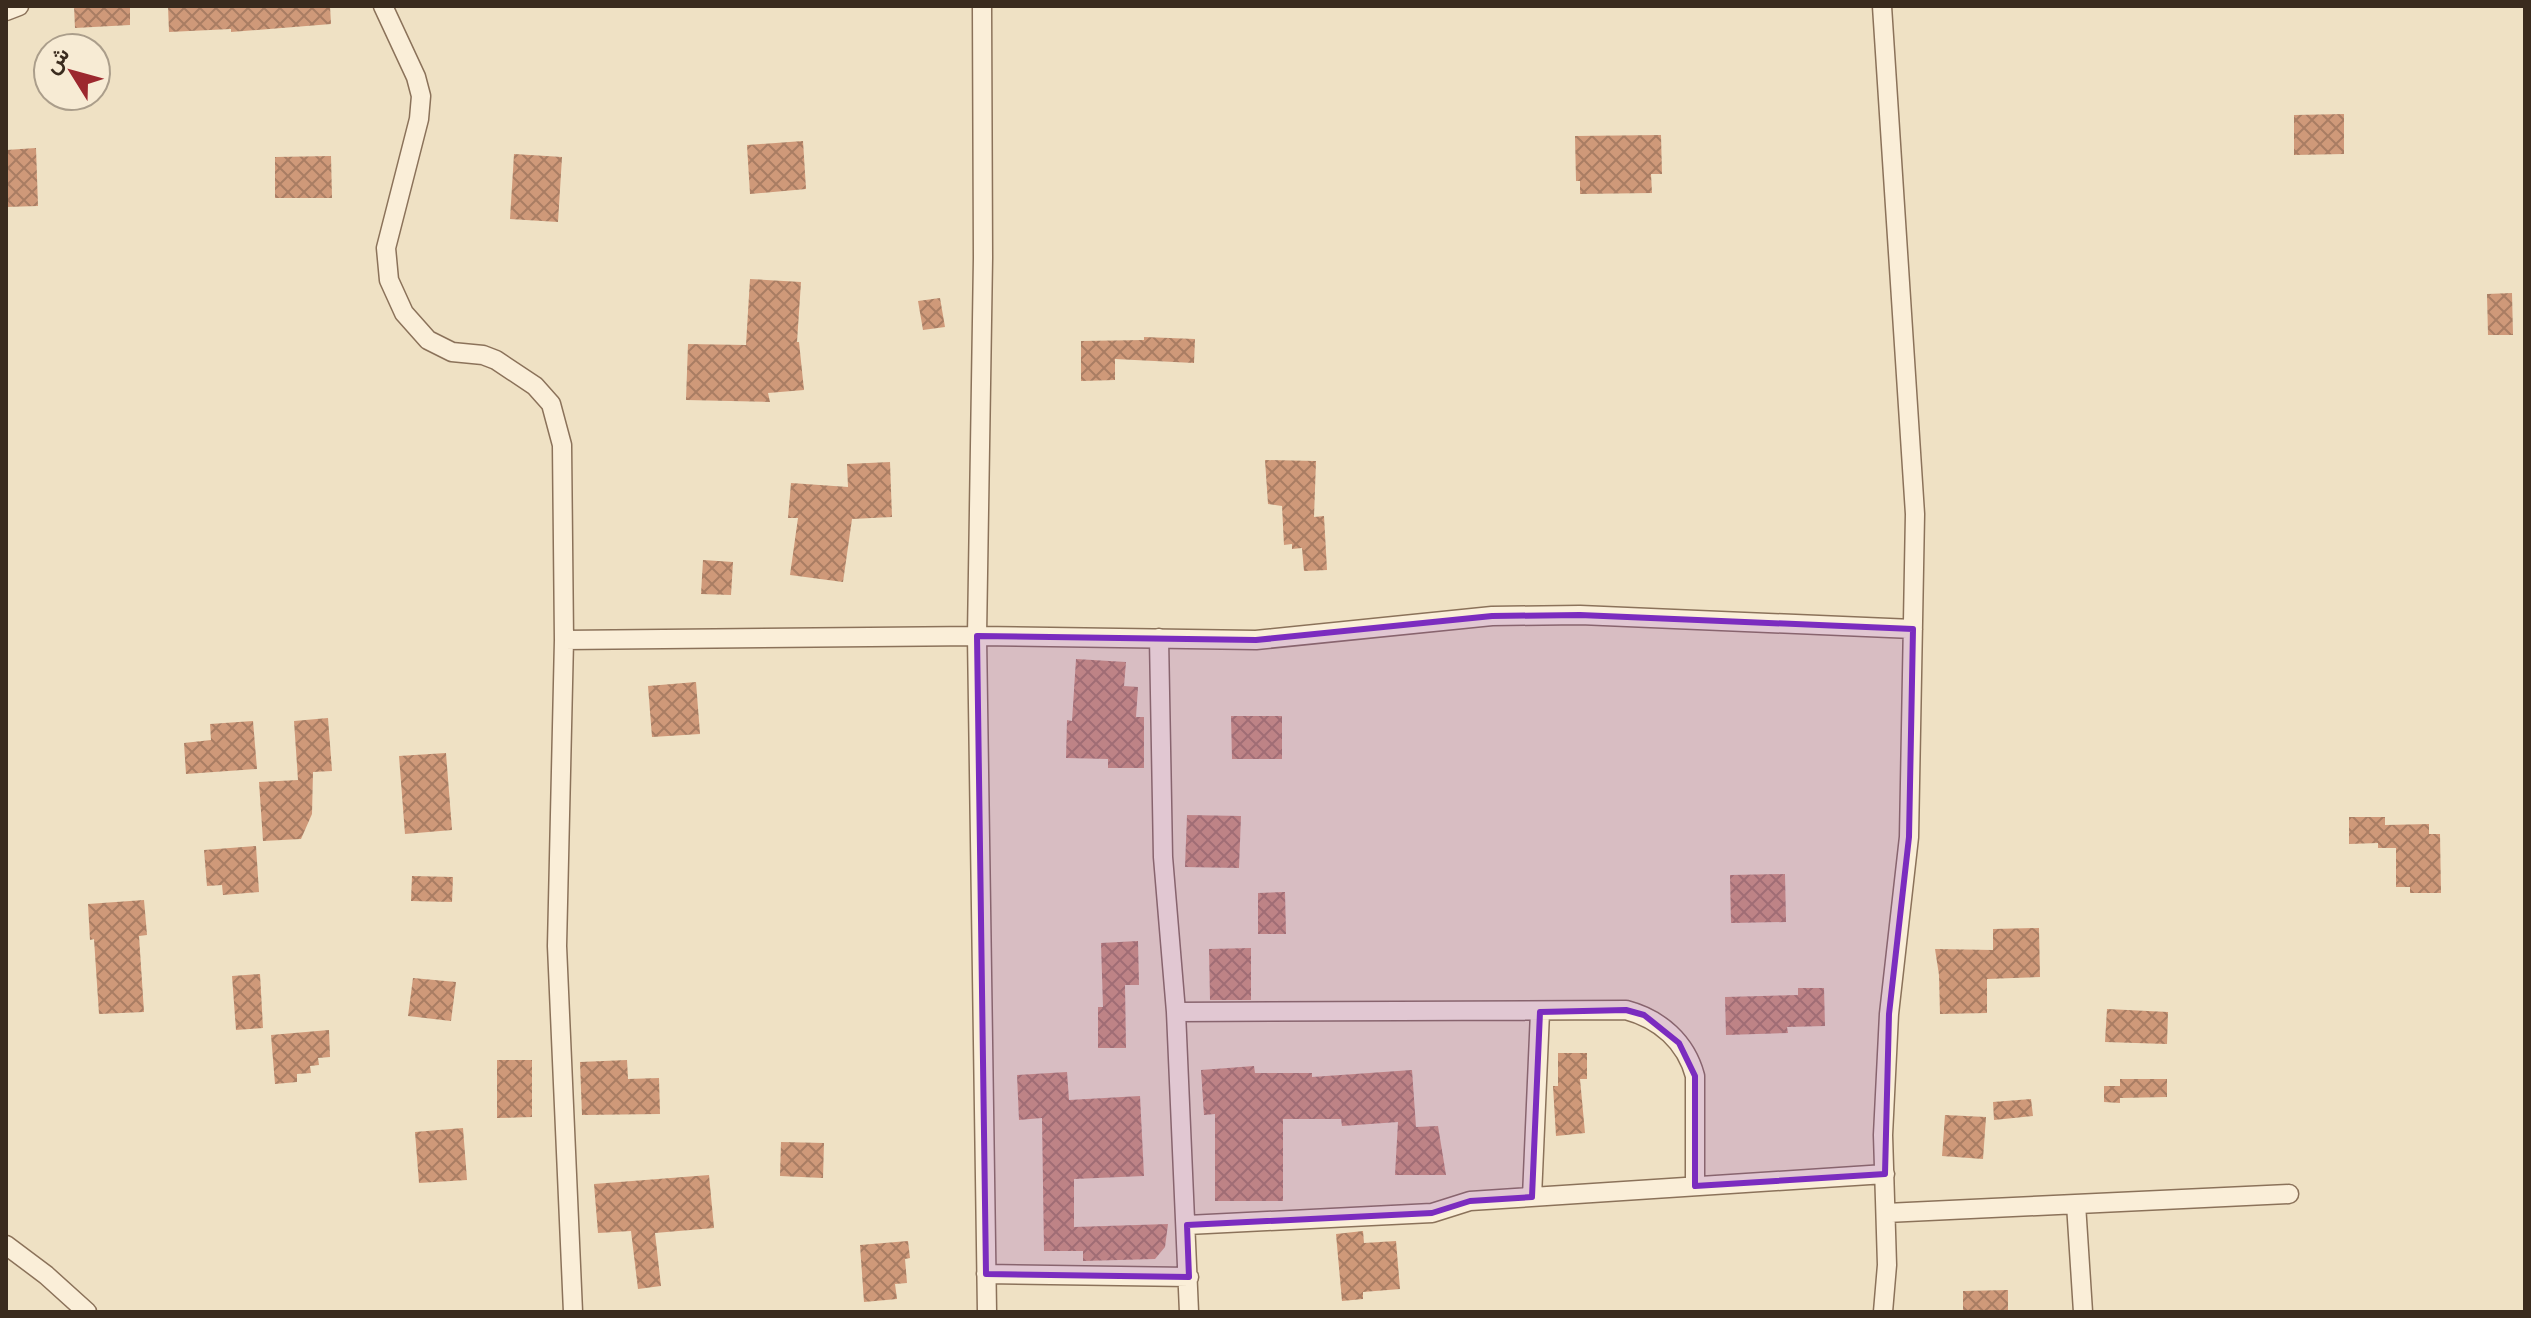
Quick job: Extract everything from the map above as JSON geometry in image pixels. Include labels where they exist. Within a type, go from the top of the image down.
[{"type":"street","points":[[6,11],[19,6]]},
{"type":"street","points":[[383,6],[416,77],[421,96],[419,119],[386,248],[389,280],[404,313],[428,340],[452,352],[483,355],[496,360],[535,386],[551,404],[562,445],[564,640],[557,946],[573,1312]]},
{"type":"street","points":[[982,6],[983,258],[977,636],[987,1312]]},
{"type":"street","points":[[1882,6],[1915,514],[1909,837],[1889,1014],[1883,1135],[1887,1265],[1883,1312]]},
{"type":"street","points":[[564,640],[977,636],[1256,640],[1492,616],[1551,615],[1913,629]]},
{"type":"street","points":[[1159,638],[1163,857],[1176,1012],[1189,1312]]},
{"type":"street","points":[[1176,1012],[1626,1010],[1644,1015],[1668,1031],[1691,1061],[1695,1076],[1695,1186]]},
{"type":"street","points":[[1532,1197],[1540,1012]]},
{"type":"street","points":[[1187,1225],[1432,1213],[1470,1201],[1885,1174]]},
{"type":"street","points":[[1886,1213],[2289,1194]]},
{"type":"street","points":[[2076,1204],[2083,1312]]},
{"type":"street","points":[[6,1245],[87,1312]]},
{"type":"street","points":[[986,1274],[1189,1277]]},
{"type":"highlighted area","points":[[1580,615],[1913,629],[1909,837],[1889,1014],[1885,1174],[1695,1186],[1695,1076],[1679,1043],[1644,1015],[1626,1010],[1540,1012],[1532,1197],[1470,1201],[1432,1213],[1187,1225],[1189,1277],[986,1274],[977,636],[1256,640],[1492,616]]},
{"type":"building","points":[[74,6],[130,6],[130,25],[75,28]]},
{"type":"building","points":[[168,6],[330,6],[331,24],[231,32],[231,29],[169,32]]},
{"type":"building","points":[[2344,114],[2344,154],[2294,155],[2294,115]]},
{"type":"building","points":[[1661,135],[1662,174],[1651,174],[1652,193],[1580,194],[1580,181],[1576,181],[1575,136]]},
{"type":"building","points":[[803,141],[806,189],[750,194],[747,145]]},
{"type":"building","points":[[36,148],[38,206],[6,207],[6,150]]},
{"type":"building","points":[[514,154],[562,157],[558,222],[510,219]]},
{"type":"building","points":[[331,156],[332,198],[275,198],[275,157]]},
{"type":"building","points":[[750,279],[801,282],[797,342],[804,390],[768,393],[770,402],[686,400],[688,344],[746,345]]},
{"type":"building","points":[[2512,293],[2513,335],[2488,335],[2487,294]]},
{"type":"building","points":[[940,298],[945,327],[923,330],[918,301]]},
{"type":"building","points":[[1144,337],[1195,339],[1194,363],[1115,359],[1115,380],[1081,381],[1081,341],[1144,340]]},
{"type":"building","points":[[1265,460],[1316,461],[1314,517],[1324,516],[1327,570],[1304,571],[1302,548],[1292,549],[1292,544],[1284,545],[1282,506],[1268,504]]},
{"type":"building","points":[[890,462],[892,517],[852,519],[843,582],[790,575],[798,518],[788,518],[791,483],[848,487],[847,464]]},
{"type":"building","points":[[703,560],[733,562],[731,595],[701,594]]},
{"type":"building","points":[[1076,659],[1126,662],[1124,686],[1138,687],[1136,717],[1144,717],[1144,768],[1108,768],[1108,759],[1066,758],[1067,720],[1072,721]]},
{"type":"building","points":[[696,682],[700,734],[652,737],[648,686]]},
{"type":"building","points":[[1231,716],[1282,716],[1282,759],[1232,759]]},
{"type":"building","points":[[328,718],[332,771],[313,772],[312,814],[301,839],[263,841],[259,782],[298,780],[294,721]]},
{"type":"building","points":[[253,721],[257,769],[186,774],[184,743],[211,740],[210,724]]},
{"type":"building","points":[[446,753],[452,830],[405,834],[399,756]]},
{"type":"building","points":[[1187,815],[1241,816],[1239,868],[1185,867]]},
{"type":"building","points":[[2349,817],[2385,817],[2385,825],[2429,824],[2429,834],[2440,834],[2441,893],[2410,893],[2410,887],[2396,887],[2396,848],[2378,848],[2378,843],[2349,844]]},
{"type":"building","points":[[256,846],[259,892],[223,895],[222,885],[207,886],[204,850]]},
{"type":"building","points":[[1785,874],[1786,922],[1731,923],[1730,875]]},
{"type":"building","points":[[412,876],[453,877],[452,902],[411,901]]},
{"type":"building","points":[[1285,892],[1286,934],[1258,934],[1258,893]]},
{"type":"building","points":[[144,900],[147,935],[139,936],[144,1012],[99,1014],[94,939],[90,940],[88,904]]},
{"type":"building","points":[[2039,928],[2040,977],[1987,979],[1987,1013],[1940,1014],[1935,949],[1993,950],[1993,929]]},
{"type":"building","points":[[1138,941],[1139,985],[1125,985],[1126,1048],[1098,1048],[1098,1007],[1103,1007],[1101,943]]},
{"type":"building","points":[[1251,948],[1251,1000],[1210,1000],[1209,949]]},
{"type":"building","points":[[260,974],[263,1028],[236,1030],[232,976]]},
{"type":"building","points":[[413,978],[456,982],[451,1021],[408,1016]]},
{"type":"building","points":[[1798,988],[1824,988],[1825,1026],[1787,1027],[1788,1033],[1726,1035],[1725,997],[1798,995]]},
{"type":"building","points":[[2107,1009],[2168,1012],[2167,1044],[2105,1042]]},
{"type":"building","points":[[329,1030],[330,1057],[318,1058],[319,1065],[310,1066],[311,1073],[297,1074],[297,1082],[275,1084],[271,1035]]},
{"type":"building","points":[[1558,1053],[1587,1053],[1587,1079],[1580,1079],[1585,1133],[1556,1136],[1553,1086],[1558,1086]]},
{"type":"building","points":[[497,1060],[532,1060],[532,1117],[497,1118]]},
{"type":"building","points":[[627,1060],[628,1079],[659,1078],[660,1114],[582,1115],[580,1062]]},
{"type":"building","points":[[1254,1066],[1255,1073],[1312,1073],[1312,1077],[1412,1070],[1416,1127],[1438,1126],[1446,1175],[1395,1175],[1398,1122],[1342,1126],[1341,1119],[1283,1119],[1283,1201],[1215,1201],[1215,1114],[1204,1115],[1201,1070]]},
{"type":"building","points":[[1067,1072],[1069,1100],[1140,1096],[1144,1176],[1074,1179],[1074,1227],[1168,1224],[1165,1247],[1155,1259],[1083,1261],[1083,1251],[1044,1251],[1042,1118],[1019,1120],[1017,1075]]},
{"type":"building","points":[[2120,1079],[2167,1079],[2167,1097],[2120,1098]]},
{"type":"building","points":[[2104,1086],[2120,1086],[2120,1103],[2104,1102]]},
{"type":"building","points":[[2031,1099],[2033,1116],[1994,1120],[1993,1102]]},
{"type":"building","points":[[1945,1115],[1986,1117],[1983,1159],[1942,1156]]},
{"type":"building","points":[[463,1128],[467,1180],[419,1183],[415,1132]]},
{"type":"building","points":[[781,1142],[824,1143],[823,1178],[780,1176]]},
{"type":"building","points":[[709,1175],[714,1228],[655,1233],[661,1286],[638,1289],[631,1231],[598,1233],[594,1184]]},
{"type":"building","points":[[1363,1231],[1364,1243],[1396,1241],[1400,1289],[1363,1292],[1363,1299],[1342,1301],[1336,1234]]},
{"type":"building","points":[[908,1241],[910,1258],[905,1259],[907,1283],[895,1284],[897,1299],[864,1302],[860,1245]]},
{"type":"building","points":[[2008,1290],[2008,1312],[1963,1312],[1963,1291]]}]
